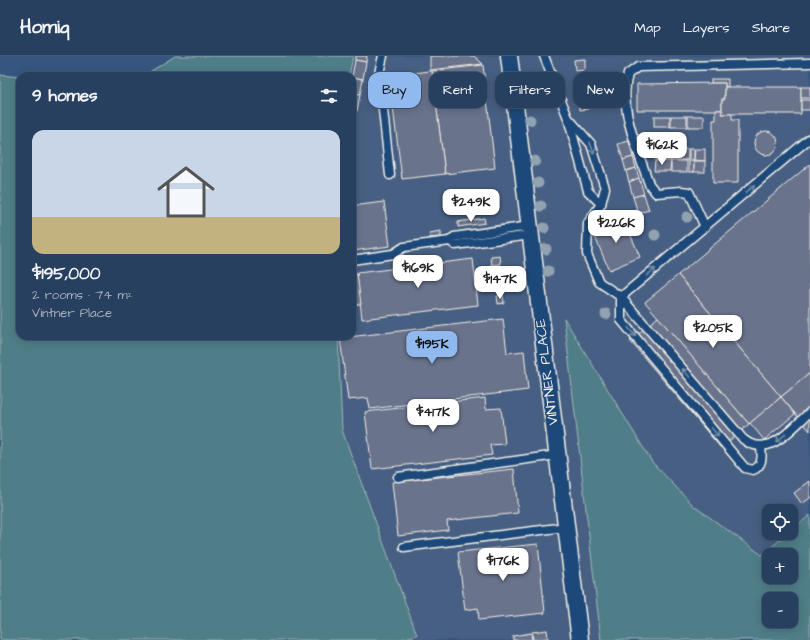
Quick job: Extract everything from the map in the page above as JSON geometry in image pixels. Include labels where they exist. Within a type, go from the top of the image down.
[{"type":"street","name":"VINTNER PLACE","points":[[509,56],[580,640]]},
{"type":"lane","points":[[383,56],[379,73],[390,175]]},
{"type":"lane","points":[[544,56],[568,118],[588,191],[601,204]]},
{"type":"lane","points":[[705,227],[689,192],[681,191],[656,193],[648,184],[625,110],[625,91],[628,74],[638,67],[810,63]]},
{"type":"lane","points":[[568,118],[591,144],[605,188],[601,204],[588,222],[587,254],[600,282],[621,297],[743,439],[750,445],[760,447],[775,443],[810,412]]},
{"type":"lane","points":[[621,297],[810,138]]},
{"type":"lane","points":[[356,259],[393,254],[404,247],[450,241],[455,245],[530,231]]},
{"type":"lane","points":[[621,297],[621,320],[744,468],[753,470],[759,466],[761,460],[760,447]]},
{"type":"lane","points":[[398,477],[557,455]]},
{"type":"lane","points":[[404,547],[566,527]]},
{"type":"shaded area","points":[[353,56],[810,56],[810,515],[798,525],[798,504],[762,504],[762,540],[780,540],[770,548],[762,548],[762,555],[694,506],[652,462],[565,319],[601,640],[397,640],[417,635],[342,430],[338,340],[356,340],[356,72],[350,72]]},
{"type":"green space","points":[[175,56],[353,56],[350,72],[149,72]]},
{"type":"green space","points":[[0,75],[16,77],[16,340],[338,340],[342,430],[417,635],[397,640],[0,640]]},
{"type":"green space","points":[[564,318],[652,462],[694,506],[762,555],[762,584],[798,584],[798,548],[770,548],[780,540],[798,540],[798,525],[810,515],[810,640],[601,640]]},
{"type":"building","points":[[356,56],[367,56],[366,62],[355,60]]},
{"type":"building","points":[[430,56],[474,56],[483,64],[430,70]]},
{"type":"building","points":[[585,59],[585,70],[575,71],[574,60]]},
{"type":"building","points":[[355,60],[366,62],[363,79],[356,78],[356,72],[353,72]]},
{"type":"building","points":[[483,65],[484,72],[432,72]]},
{"type":"building","points":[[432,71],[429,72],[429,108],[437,108],[445,174],[402,179],[393,108],[421,108],[421,72]]},
{"type":"building","points":[[356,78],[363,79],[360,95],[356,94]]},
{"type":"building","points":[[711,79],[728,79],[728,87],[725,87],[725,83],[711,83]]},
{"type":"building","points":[[725,83],[725,99],[722,99],[722,110],[637,110],[637,84]]},
{"type":"building","points":[[725,87],[801,87],[801,114],[722,114],[722,99],[725,99]]},
{"type":"building","points":[[801,87],[810,87],[810,98],[801,98]]},
{"type":"building","points":[[356,94],[360,95],[356,111]]},
{"type":"building","points":[[487,99],[495,168],[445,174],[437,108],[487,108]]},
{"type":"building","points":[[801,100],[810,100],[810,110],[801,110]]},
{"type":"building","points":[[580,108],[588,108],[588,109],[580,110]]},
{"type":"building","points":[[716,110],[722,110],[722,114],[732,114],[732,120],[738,120],[738,183],[713,183],[713,120],[716,120]]},
{"type":"building","points":[[654,116],[670,116],[670,127],[654,127]]},
{"type":"building","points":[[671,116],[687,116],[687,127],[671,127]]},
{"type":"building","points":[[688,116],[704,116],[704,127],[688,127]]},
{"type":"building","points":[[766,131],[774,135],[778,143],[774,151],[766,155],[758,151],[754,143],[758,135]]},
{"type":"building","points":[[629,141],[633,157],[623,160],[618,144]]},
{"type":"building","points":[[655,149],[671,149],[671,160],[655,160]]},
{"type":"building","points":[[672,149],[688,149],[688,160],[671,160]]},
{"type":"building","points":[[689,149],[694,149],[694,160],[689,160]]},
{"type":"building","points":[[695,149],[705,149],[705,161],[694,160]]},
{"type":"building","points":[[633,157],[636,168],[626,171],[623,160]]},
{"type":"building","points":[[655,161],[671,161],[670,171],[654,171]]},
{"type":"building","points":[[671,161],[687,161],[687,172],[671,172]]},
{"type":"building","points":[[689,161],[694,161],[694,172],[689,172]]},
{"type":"building","points":[[694,161],[705,161],[705,172],[694,172]]},
{"type":"building","points":[[810,164],[810,373],[781,397],[678,275]]},
{"type":"building","points":[[636,168],[639,178],[629,182],[626,171]]},
{"type":"building","points":[[639,178],[644,194],[633,197],[629,182]]},
{"type":"building","points":[[644,194],[649,210],[638,213],[633,197]]},
{"type":"building","points":[[384,202],[390,246],[356,250],[356,206]]},
{"type":"building","points":[[623,217],[640,257],[609,270],[592,230]]},
{"type":"building","points":[[484,218],[485,223],[458,227],[458,222]]},
{"type":"building","points":[[441,231],[441,237],[430,238],[429,233]]},
{"type":"building","points":[[500,256],[501,264],[492,265],[491,257]]},
{"type":"building","points":[[473,259],[478,305],[362,319],[357,273]]},
{"type":"building","points":[[356,274],[361,304],[356,305]]},
{"type":"building","points":[[678,275],[781,397],[749,424],[645,302]]},
{"type":"building","points":[[503,295],[504,303],[498,304],[497,296]]},
{"type":"building","points":[[658,317],[749,424],[721,448],[630,341]]},
{"type":"building","points":[[503,319],[507,353],[524,351],[528,390],[370,409],[368,398],[348,400],[340,340],[356,340],[356,336]]},
{"type":"building","points":[[810,373],[810,431],[781,397]]},
{"type":"building","points":[[781,397],[795,414],[764,440],[750,423]]},
{"type":"building","points":[[485,398],[486,409],[501,408],[505,444],[490,445],[492,455],[372,469],[365,412]]},
{"type":"building","points":[[514,469],[518,513],[447,521],[448,530],[398,536],[392,482]]},
{"type":"building","points":[[810,481],[810,498],[802,504],[794,493]]},
{"type":"building","points":[[538,544],[545,613],[479,620],[478,608],[465,610],[458,552]]},
{"type":"building","points":[[547,630],[548,638],[533,640],[532,632]]},
{"type":"building","points":[[531,633],[532,640],[513,640],[513,636]]}]
